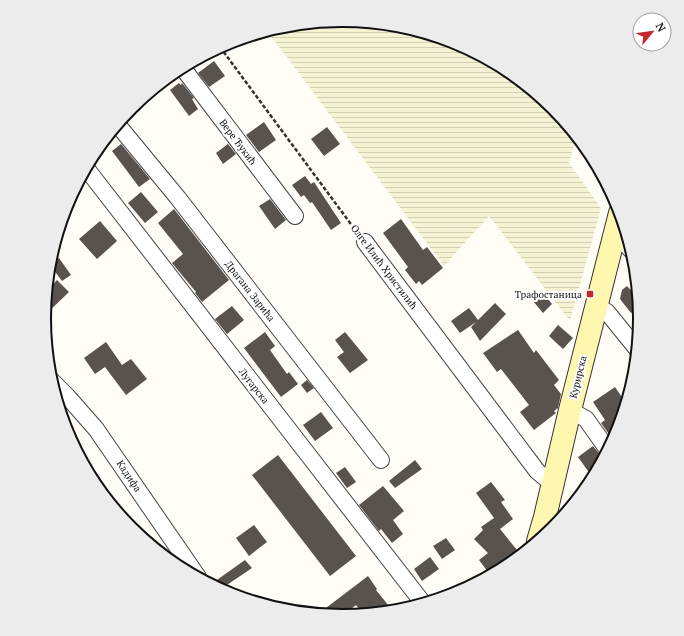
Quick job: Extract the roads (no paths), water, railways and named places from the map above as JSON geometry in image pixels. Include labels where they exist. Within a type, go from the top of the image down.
[{"type":"street","name":"Вере Ђукић","points":[[186,72],[295,216]]},
{"type":"street","name":"Драгана Зарића","points":[[121,129],[178,198],[381,460]]},
{"type":"street","name":"Лугарска","points":[[90,173],[419,598]]},
{"type":"street","name":"Курирска","points":[[550,521],[553,482],[617,223]]},
{"type":"street","name":"Олге Илић Христилић","points":[[365,242],[538,471],[544,477],[553,482]]},
{"type":"street","points":[[596,305],[607,312],[632,342]]},
{"type":"street","name":"Кадифа","points":[[60,390],[96,429],[191,567]]},
{"type":"street","points":[[570,410],[586,419],[604,445]]},
{"type":"lane","points":[[613,240],[624,249]]},
{"type":"place","name":"Трафостаница","points":[[590,294]]}]
